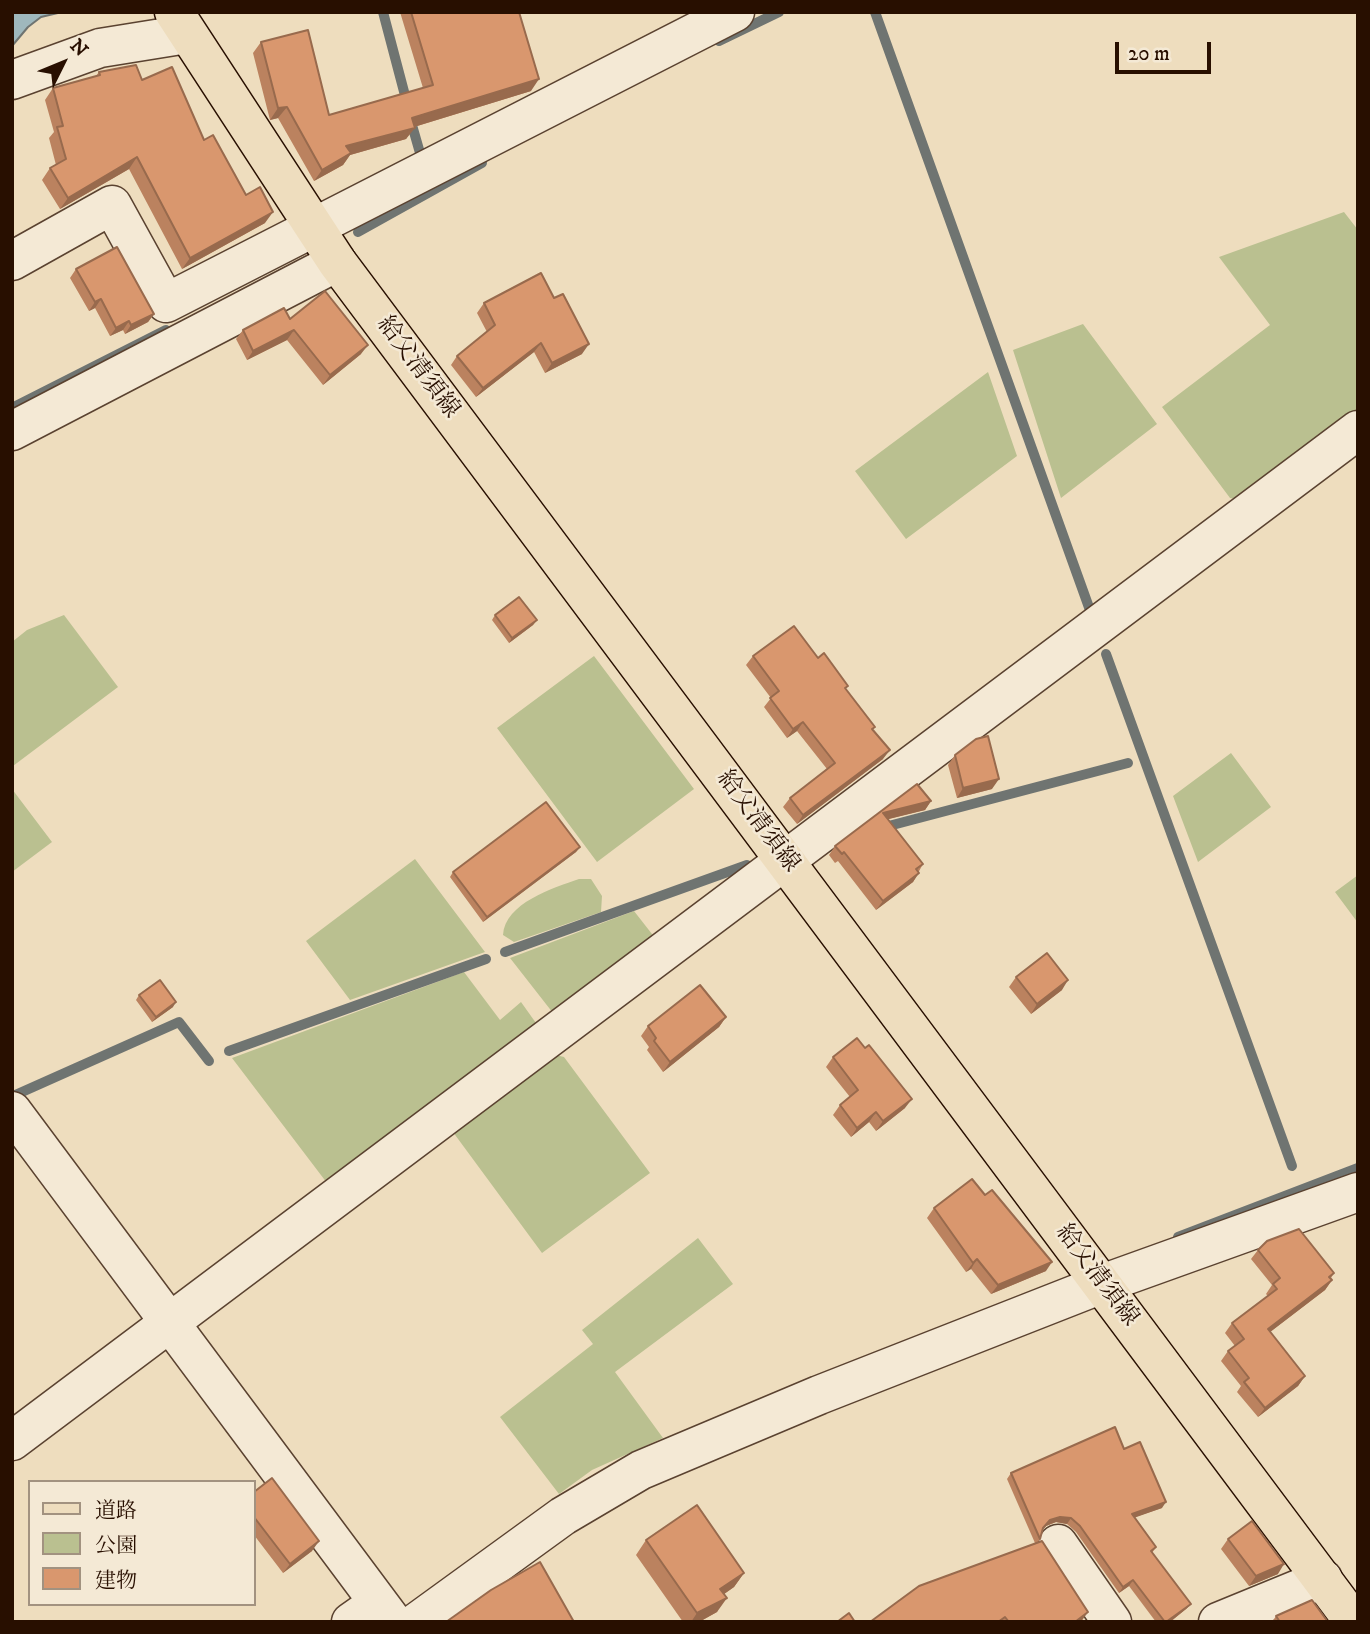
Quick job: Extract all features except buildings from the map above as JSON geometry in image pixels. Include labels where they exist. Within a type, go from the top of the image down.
[{"type":"main road","name":"給父清須線","points":[[180,23],[337,262],[1354,1622]]},
{"type":"street","points":[[12,261],[112,205],[166,303],[735,12]]},
{"type":"street","points":[[12,80],[180,23]]},
{"type":"street","points":[[12,431],[337,262]]},
{"type":"street","points":[[12,1441],[1358,430]]},
{"type":"street","points":[[12,1111],[170,1324],[374,1616]]},
{"type":"street","points":[[417,1622],[563,1516],[641,1470],[819,1395],[1102,1284],[1358,1192]]},
{"type":"street","points":[[1058,1544],[1112,1622]]},
{"type":"street","points":[[1218,1622],[1323,1579]]},
{"type":"green space","points":[[1344,212],[1358,230],[1358,416],[1245,501],[1230,498],[1162,407],[1270,325],[1219,257]]},
{"type":"green space","points":[[1083,324],[1157,424],[1061,498],[1013,350]]},
{"type":"green space","points":[[988,372],[1017,456],[906,539],[855,471]]},
{"type":"green space","points":[[64,615],[118,687],[13,766],[12,642],[27,630]]},
{"type":"green space","points":[[594,656],[694,789],[597,862],[497,728]]},
{"type":"green space","points":[[1231,753],[1271,807],[1198,862],[1173,796]]},
{"type":"green space","points":[[12,789],[52,842],[12,872]]},
{"type":"green space","points":[[415,859],[485,952],[350,1000],[306,941]]},
{"type":"green space","points":[[1358,875],[1358,923],[1335,892]]},
{"type":"green space","points":[[579,879],[591,879],[602,896],[601,912],[514,942],[503,935],[512,914],[521,906],[544,892]]},
{"type":"green space","points":[[634,911],[659,943],[553,1013],[510,958]]},
{"type":"green space","points":[[464,972],[500,1020],[521,1002],[536,1023],[327,1183],[232,1058]]},
{"type":"green space","points":[[548,1053],[564,1057],[650,1173],[542,1253],[450,1128]]},
{"type":"green space","points":[[698,1238],[733,1284],[615,1372],[663,1438],[592,1470],[559,1494],[500,1417],[593,1344],[582,1330]]},
{"type":"water","points":[[12,12],[62,12],[41,17],[28,27],[12,46]]},
{"type":"waterway","points":[[383,12],[407,103]]},
{"type":"waterway","points":[[719,41],[779,12]]},
{"type":"waterway","points":[[875,12],[1091,613]]},
{"type":"waterway","points":[[410,118],[420,153]]},
{"type":"waterway","points":[[358,232],[482,163]]},
{"type":"waterway","points":[[12,408],[166,330]]},
{"type":"waterway","points":[[1106,654],[1292,1166]]},
{"type":"waterway","points":[[881,828],[1128,763]]},
{"type":"waterway","points":[[505,952],[747,865]]},
{"type":"waterway","points":[[229,1051],[486,959]]},
{"type":"waterway","points":[[13,1096],[179,1022],[209,1061]]},
{"type":"waterway","points":[[1178,1237],[1358,1168]]}]
